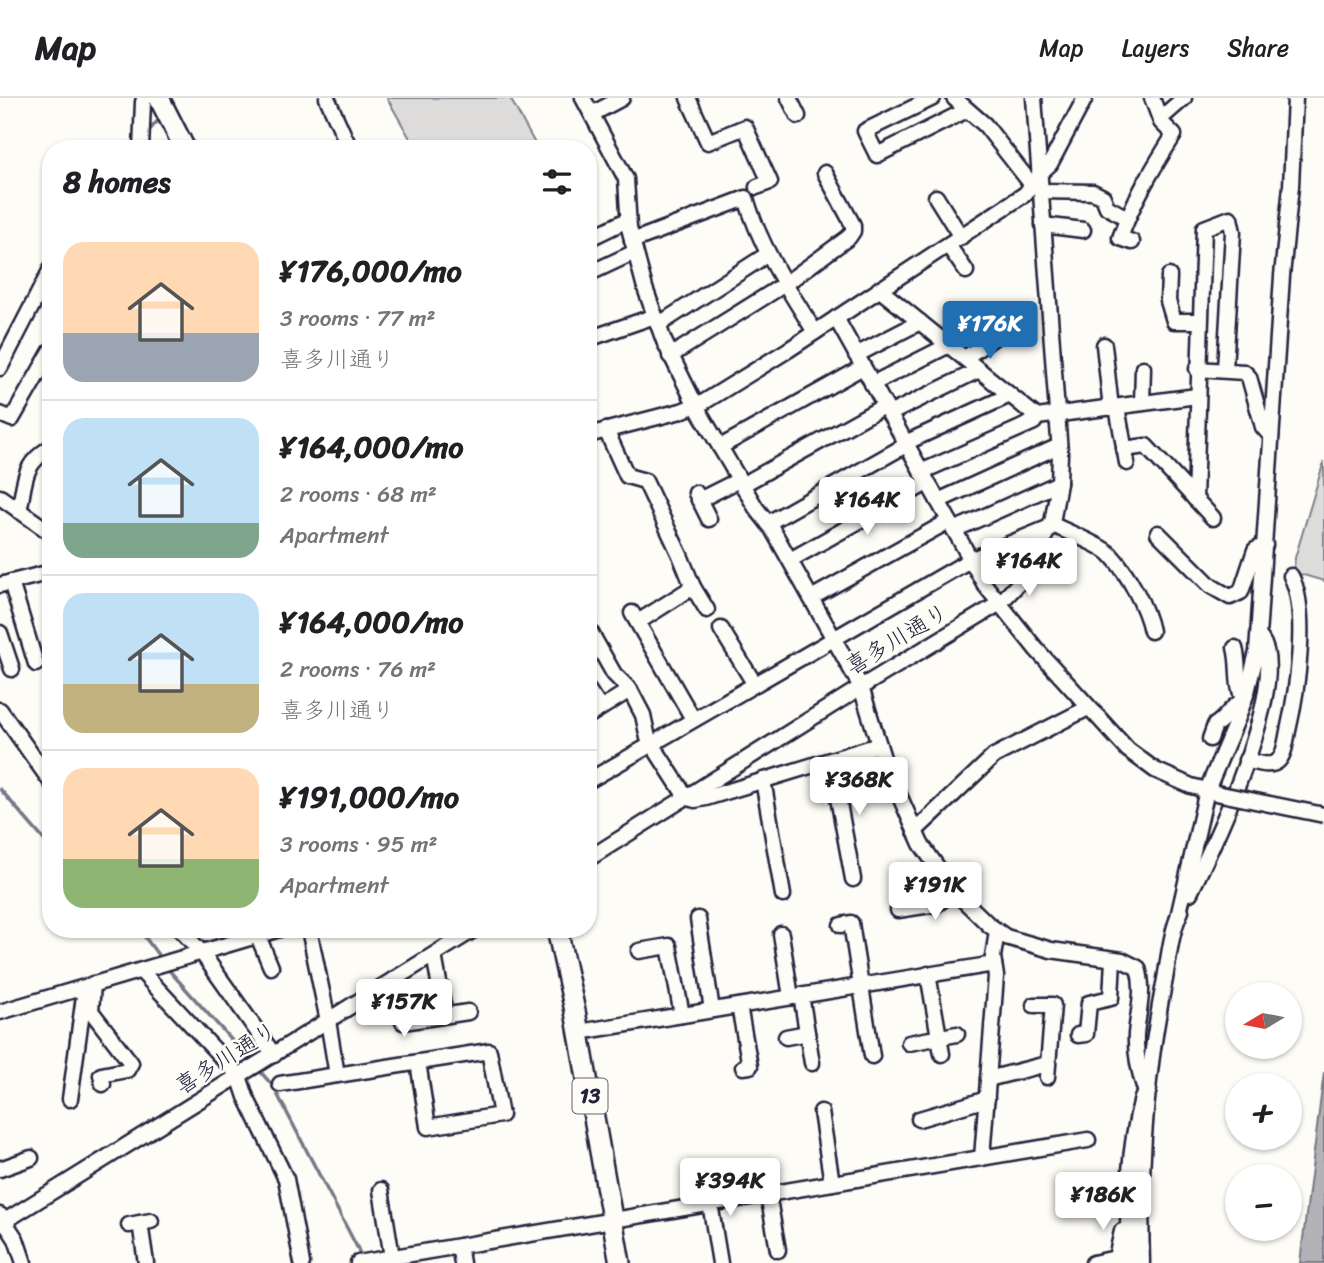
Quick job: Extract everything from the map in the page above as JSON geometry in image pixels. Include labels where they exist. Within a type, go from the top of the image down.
[{"type":"main road","points":[[159,98],[180,140]]},
{"type":"main road","name":"13","points":[[559,938],[579,1032],[620,1263]]},
{"type":"street","points":[[141,140],[145,98]]},
{"type":"street","points":[[327,98],[346,140]]},
{"type":"street","points":[[583,98],[626,179],[627,220],[633,247],[670,356],[696,406],[790,560],[861,687],[879,745],[915,831],[929,857],[954,891],[1006,937],[1051,950],[1113,958],[1134,964],[1140,975],[1142,992],[1137,1048],[1147,1090],[1131,1143],[1128,1263]]},
{"type":"street","points":[[592,114],[622,98]]},
{"type":"street","points":[[688,98],[708,142],[742,123],[770,182],[757,187]]},
{"type":"street","points":[[789,98],[798,116]]},
{"type":"street","points":[[933,98],[865,131],[877,155],[967,110]]},
{"type":"street","points":[[954,98],[985,125],[1038,184],[1093,192],[1103,197],[1107,207],[1127,218]]},
{"type":"street","name":"喜多川通り","points":[[597,853],[1000,603],[1020,582],[1051,526],[1059,483],[1059,446],[1038,184],[1034,98]]},
{"type":"street","points":[[597,432],[696,406],[815,332],[1025,194],[1038,184],[1085,98]]},
{"type":"street","points":[[1132,242],[1120,238],[1127,218],[1143,184],[1174,135],[1160,118],[1152,98]]},
{"type":"street","points":[[1160,118],[1184,98]]},
{"type":"street","points":[[1142,1263],[1142,1189],[1147,1090],[1158,1010],[1178,917],[1212,792],[1244,701],[1258,636],[1295,98]]},
{"type":"street","points":[[670,356],[785,284],[849,237],[853,231],[851,219],[825,173]]},
{"type":"street","points":[[936,197],[966,271]]},
{"type":"street","points":[[597,269],[633,247],[746,198],[754,228],[815,332]]},
{"type":"street","points":[[1195,499],[1200,406],[1197,396],[1203,228],[1230,218],[1233,232],[1225,369]]},
{"type":"street","points":[[597,235],[627,220]]},
{"type":"street","points":[[1043,225],[1083,229]]},
{"type":"street","points":[[597,337],[657,321],[768,254]]},
{"type":"street","points":[[1169,276],[1168,301],[1174,321],[1200,321]]},
{"type":"street","points":[[0,368],[42,286]]},
{"type":"street","points":[[879,289],[1037,417],[1197,396]]},
{"type":"street","points":[[835,318],[985,586],[1088,708],[1128,750],[1155,771],[1212,792],[1324,815]]},
{"type":"street","points":[[720,447],[920,322]]},
{"type":"street","points":[[872,384],[946,343],[973,324]]},
{"type":"street","points":[[965,358],[996,336]]},
{"type":"street","points":[[1104,345],[1114,407],[1126,456],[1146,446],[1213,518]]},
{"type":"street","points":[[0,414],[12,419],[42,367]]},
{"type":"street","points":[[1142,403],[1143,368]]},
{"type":"street","points":[[1198,369],[1244,372],[1249,377],[1263,427],[1270,436]]},
{"type":"street","points":[[709,519],[697,496],[741,483],[887,410],[979,370]]},
{"type":"street","points":[[768,523],[906,444],[1010,395]]},
{"type":"street","points":[[790,560],[924,477],[1034,422],[1037,417]]},
{"type":"street","points":[[606,430],[627,476],[645,481],[693,587],[707,610]]},
{"type":"street","points":[[938,501],[1059,446]]},
{"type":"street","points":[[19,511],[29,466],[42,453]]},
{"type":"street","points":[[811,598],[951,525],[1059,483]]},
{"type":"street","points":[[0,497],[42,527]]},
{"type":"street","points":[[597,776],[970,560],[1051,526],[1109,553],[1141,600],[1151,631]]},
{"type":"street","points":[[1158,533],[1212,586],[1230,597],[1241,592],[1255,550],[1265,544]]},
{"type":"street","points":[[36,664],[6,583],[42,574]]},
{"type":"street","points":[[1246,760],[1272,764],[1277,762],[1283,752],[1297,694],[1300,656],[1298,599],[1291,576]]},
{"type":"street","points":[[693,587],[635,617],[693,719]]},
{"type":"street","points":[[720,629],[754,683]]},
{"type":"street","points":[[0,633],[3,654],[12,669]]},
{"type":"street","points":[[1178,917],[1230,805],[1259,718],[1268,673],[1264,643],[1258,636]]},
{"type":"street","points":[[597,644],[614,674],[630,690],[643,715],[651,744],[685,797],[695,800],[879,745]]},
{"type":"street","points":[[1235,648],[1238,658],[1237,676],[1244,701]]},
{"type":"street","points":[[597,710],[630,690]]},
{"type":"street","points":[[1210,739],[1214,726],[1224,720],[1235,704],[1244,701]]},
{"type":"street","points":[[915,831],[994,756],[1088,708]]},
{"type":"street","points":[[0,710],[42,769]]},
{"type":"street","points":[[831,760],[853,879]]},
{"type":"street","points":[[764,780],[783,895]]},
{"type":"street","points":[[898,910],[937,904],[954,891]]},
{"type":"street","points":[[698,919],[712,1010]]},
{"type":"street","points":[[841,925],[851,923],[872,1056]]},
{"type":"street","points":[[982,1158],[997,931]]},
{"type":"street","points":[[781,934],[807,1033],[812,1063]]},
{"type":"street","points":[[188,938],[202,953],[274,1055]]},
{"type":"street","points":[[0,1012],[245,938]]},
{"type":"street","points":[[261,938],[271,967]]},
{"type":"street","points":[[311,938],[337,1075]]},
{"type":"street","name":"喜多川通り","points":[[2,1220],[461,938]]},
{"type":"street","points":[[639,951],[669,946],[682,1015]]},
{"type":"street","points":[[434,955],[445,1015]]},
{"type":"street","points":[[1078,1035],[1086,1034],[1089,1003],[1111,998],[1113,958]]},
{"type":"street","points":[[579,1032],[993,964]]},
{"type":"street","points":[[141,971],[239,1076],[246,1097],[286,1179],[302,1263]]},
{"type":"street","points":[[928,974],[942,1054]]},
{"type":"street","points":[[394,979],[403,1022],[468,1012]]},
{"type":"street","points":[[89,986],[91,1011],[131,1063],[127,1070],[101,1075],[103,1084]]},
{"type":"street","points":[[70,1099],[89,986]]},
{"type":"street","points":[[988,1079],[1047,1071],[1053,1005],[1034,1005]]},
{"type":"street","points":[[739,1006],[750,1066],[743,1067]]},
{"type":"street","points":[[786,1037],[807,1033]]},
{"type":"street","points":[[909,1043],[957,1034]]},
{"type":"street","points":[[280,1084],[418,1062],[489,1051],[501,1115],[428,1127],[418,1062]]},
{"type":"street","points":[[919,1119],[987,1099]]},
{"type":"street","points":[[821,1112],[832,1183]]},
{"type":"street","points":[[362,1262],[1088,1140]]},
{"type":"street","points":[[0,1168],[32,1158]]},
{"type":"street","points":[[380,1190],[392,1257]]},
{"type":"street","points":[[768,1194],[778,1250]]},
{"type":"street","points":[[710,1203],[720,1263]]},
{"type":"street","points":[[2,1220],[16,1239],[24,1263]]},
{"type":"street","points":[[1093,1263],[1116,1258],[1123,1229],[1128,1221]]},
{"type":"street","points":[[140,1223],[146,1263]]},
{"type":"street","points":[[459,1246],[462,1263]]},
{"type":"shaded area","points":[[387,98],[510,98],[533,140],[411,140]]},
{"type":"shaded area","points":[[1324,461],[1324,581],[1293,572]]},
{"type":"shaded area","points":[[1324,1072],[1324,1263],[1300,1263]]},
{"type":"waterway","points":[[146,134],[162,116]]},
{"type":"waterway","points":[[0,789],[42,838]]},
{"type":"waterway","points":[[146,938],[161,959]]},
{"type":"waterway","points":[[167,968],[253,1064]]},
{"type":"waterway","points":[[258,1069],[273,1086],[361,1259]]}]
